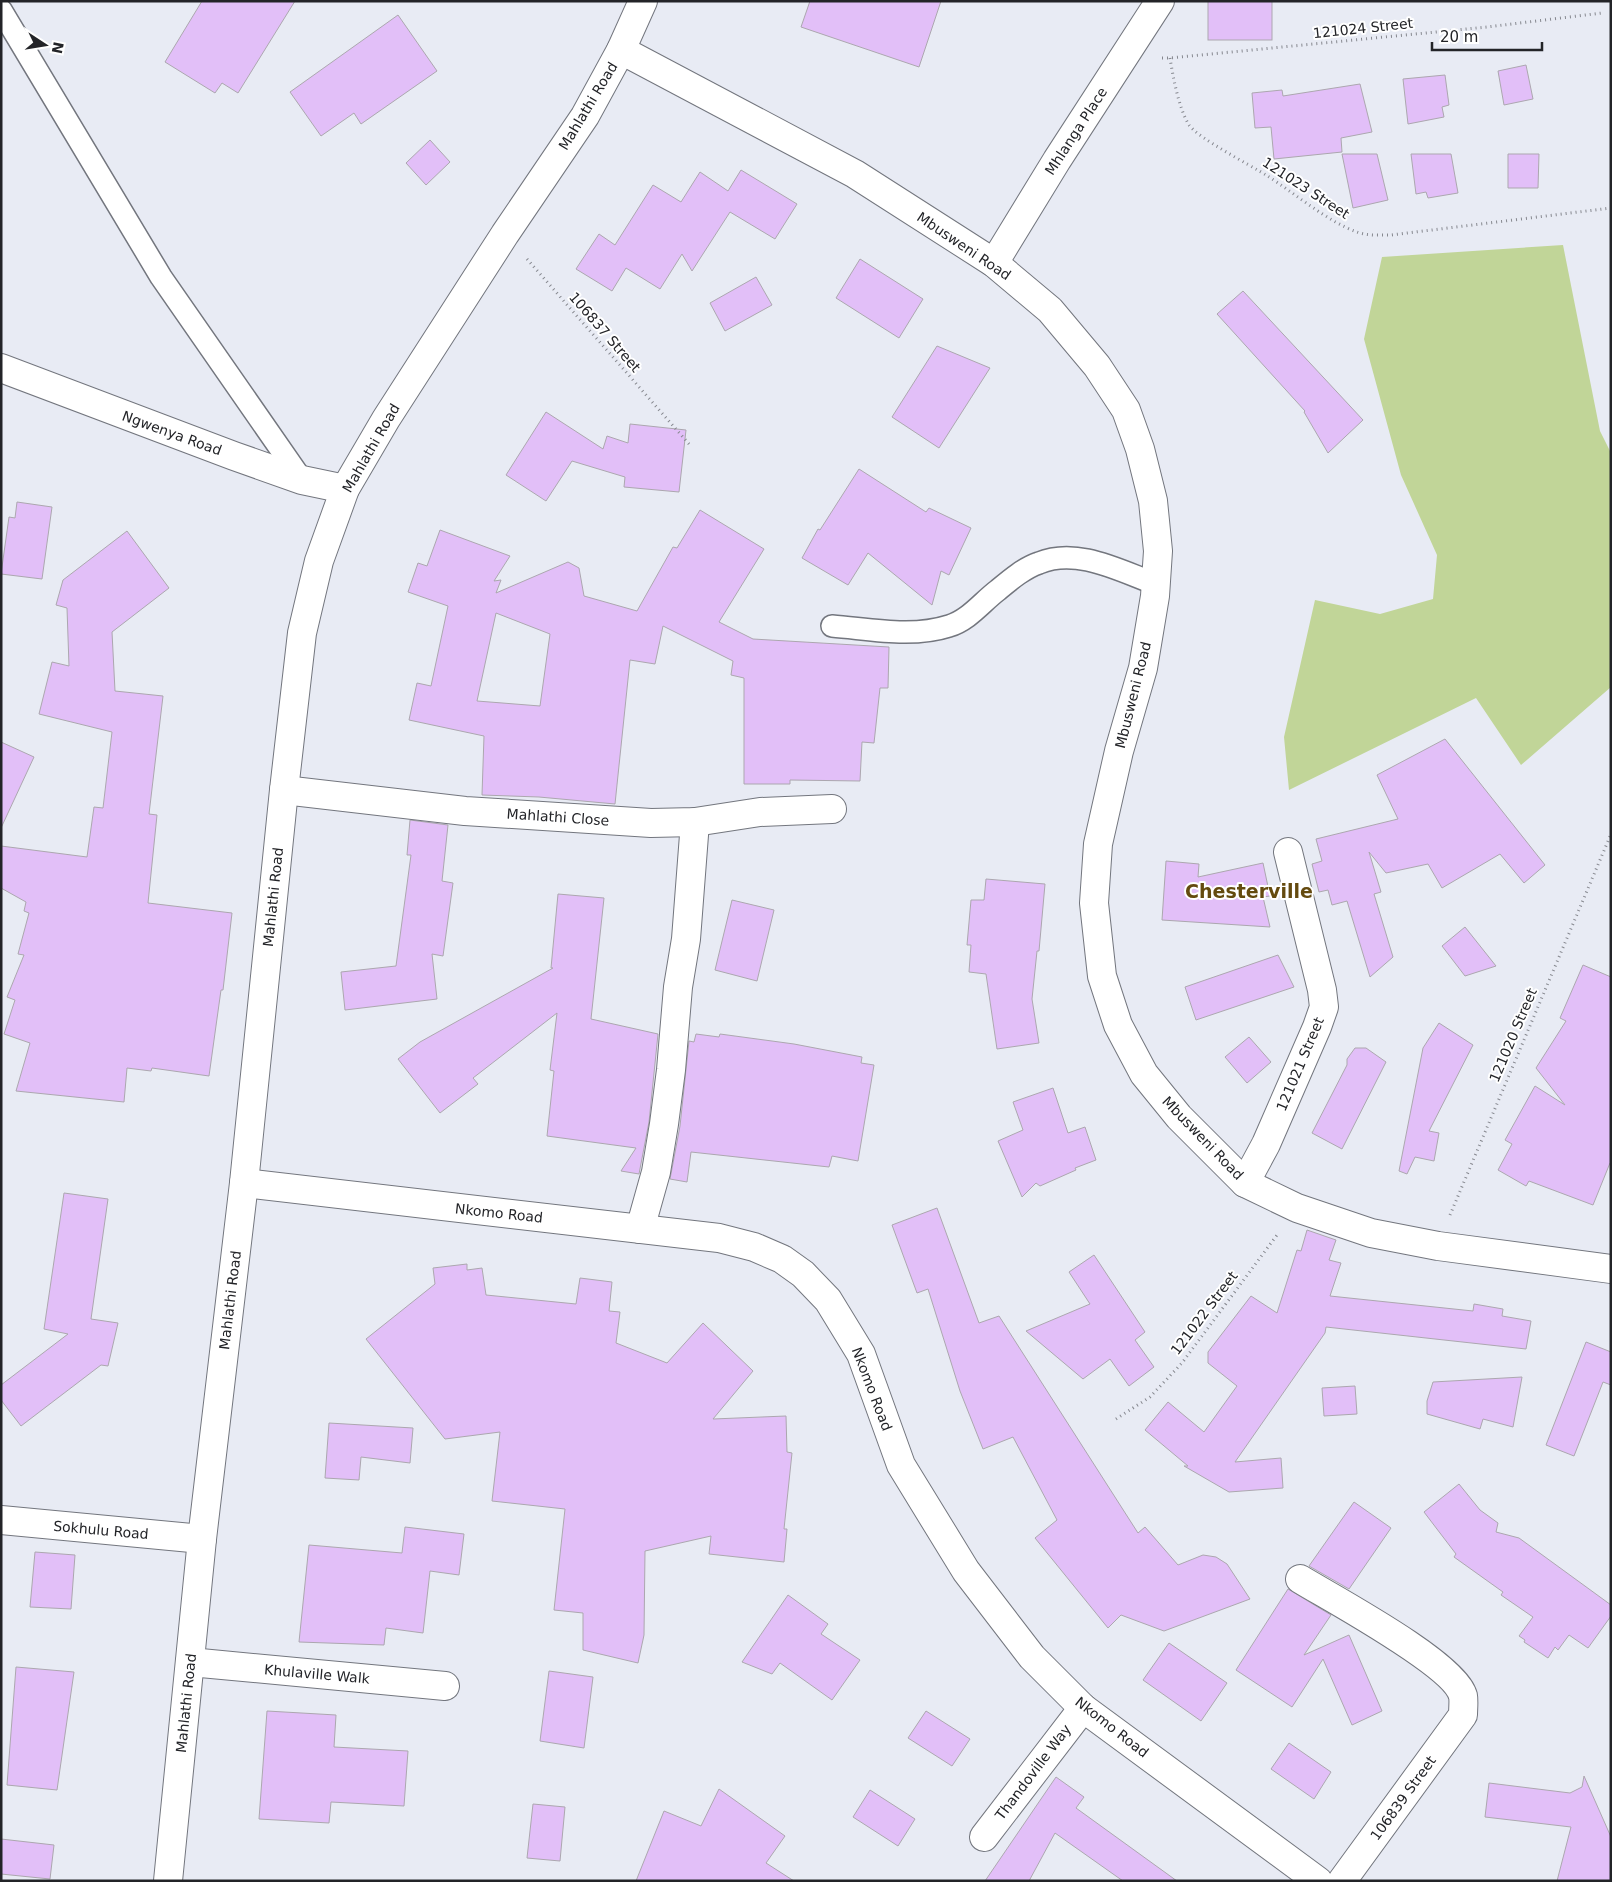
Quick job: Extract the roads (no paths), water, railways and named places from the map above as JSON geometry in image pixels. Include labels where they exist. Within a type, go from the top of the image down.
[{"type":"street","name":"Mahlathi Road","points":[[168,1881],[202,1540],[244,1183],[284,790],[302,633],[319,561],[345,489],[386,419],[505,234],[584,116],[622,50],[643,1]]},
{"type":"street","name":"Mhlanga Place","points":[[994,262],[1160,1]]},
{"type":"street","name":"Mbusweni Road","points":[[622,50],[855,174],[994,262],[1050,310],[1097,366],[1126,410],[1140,449],[1153,501],[1158,551],[1156,584],[1143,668],[1119,751],[1098,844],[1094,903],[1102,976],[1118,1025],[1144,1074],[1179,1117],[1245,1183],[1296,1208],[1371,1233],[1438,1246],[1611,1269]]},
{"type":"street","name":"Ngwenya Road","points":[[1,368],[133,419],[302,480],[345,489]]},
{"type":"street","name":"Mahlathi Close","points":[[284,790],[465,811],[651,823],[694,822],[760,812],[832,809]]},
{"type":"street","points":[[640,1229],[656,1172],[671,1070],[678,987],[686,939],[694,822]]},
{"type":"street","name":"121021 Street","points":[[1245,1183],[1266,1144],[1324,1007],[1322,990],[1288,852]]},
{"type":"street","name":"Nkomo Road","points":[[244,1183],[719,1238],[754,1247],[782,1259],[803,1274],[828,1300],[861,1354],[901,1465],[966,1571],[1032,1657],[1083,1708],[1318,1881]]},
{"type":"street","name":"Sokhulu Road","points":[[1,1520],[202,1540]]},
{"type":"street","name":"106839 Street","points":[[1300,1579],[1424,1654],[1448,1675],[1463,1695],[1463,1715],[1342,1881]]},
{"type":"street","name":"Khulaville Walk","points":[[190,1662],[445,1686]]},
{"type":"street","name":"Thandoville Way","points":[[984,1837],[1083,1708]]},
{"type":"lane","points":[[1,10],[161,277],[302,480]]},
{"type":"lane","points":[[832,626],[922,633],[951,626],[970,615],[996,591],[1039,562],[1063,558],[1084,558],[1156,584]]},
{"type":"district","name":"Chesterville","points":[[1249,891]]}]
